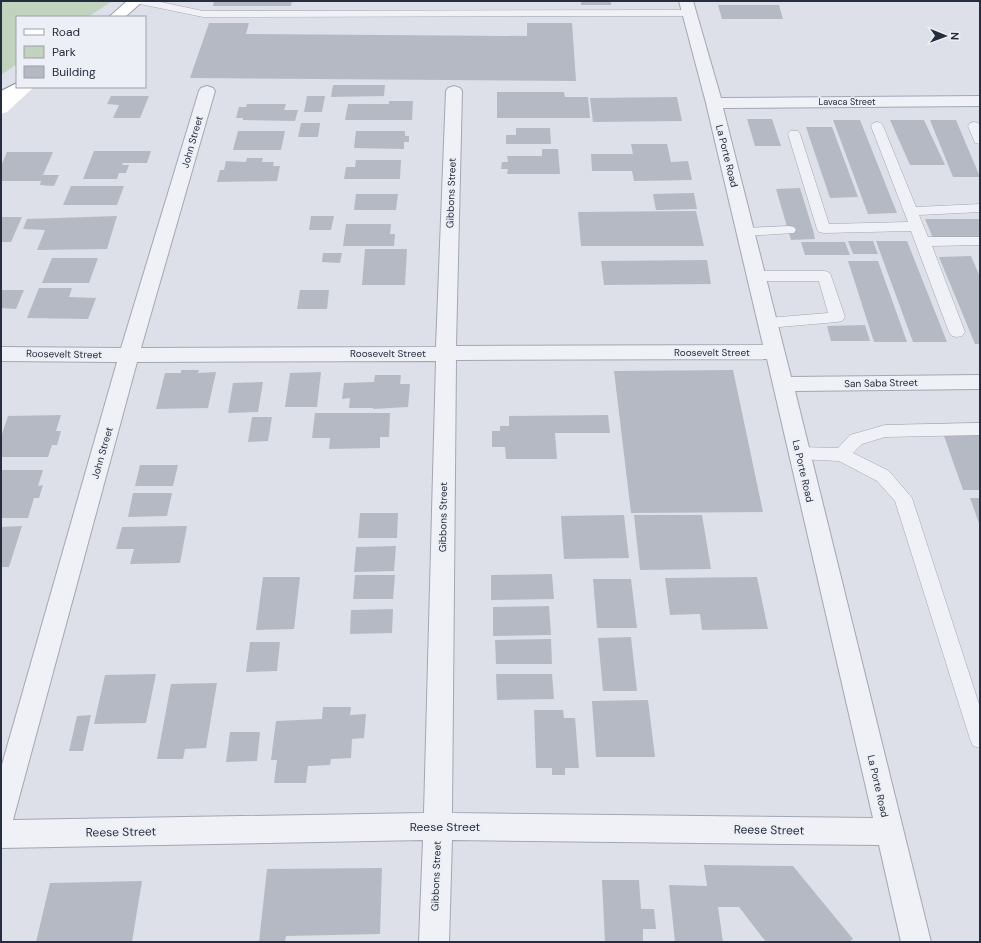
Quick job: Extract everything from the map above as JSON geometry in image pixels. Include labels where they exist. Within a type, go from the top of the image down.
[{"type":"main road","points":[[117,16],[136,1]]},
{"type":"main road","points":[[1,97],[16,88]]},
{"type":"main road","points":[[1,109],[25,88]]},
{"type":"street","name":"La Porte Road","points":[[688,7],[714,103],[768,323],[916,942]]},
{"type":"street","name":"John Street","points":[[1,816],[129,355],[207,91]]},
{"type":"street","name":"Gibbons Street","points":[[434,942],[438,826],[446,353],[454,91]]},
{"type":"street","name":"Lavaca Street","points":[[714,103],[980,101]]},
{"type":"street","name":"Roosevelt Street","points":[[1,354],[129,355],[775,352]]},
{"type":"street","name":"San Saba Street","points":[[782,384],[980,382]]},
{"type":"street","name":"Reese Street","points":[[1,834],[438,826],[889,832]]},
{"type":"lane","points":[[140,1],[203,14],[688,7]]},
{"type":"lane","points":[[181,10],[192,1]]},
{"type":"lane","points":[[877,126],[957,332]]},
{"type":"lane","points":[[974,126],[980,140]]},
{"type":"lane","points":[[794,134],[818,230],[917,226]]},
{"type":"lane","points":[[911,211],[980,208]]},
{"type":"lane","points":[[745,232],[789,230]]},
{"type":"lane","points":[[923,242],[980,242]]},
{"type":"lane","points":[[756,276],[825,276],[837,317],[768,323]]},
{"type":"lane","points":[[842,455],[856,439],[885,431],[980,429]]},
{"type":"lane","points":[[799,453],[842,455],[883,476],[903,498],[980,739]]},
{"type":"green space","points":[[1,1],[112,1],[90,16],[16,16],[16,65],[1,75]]},
{"type":"building","points":[[214,1],[292,1],[291,6],[213,6]]},
{"type":"building","points":[[581,1],[611,1],[611,5],[581,5]]},
{"type":"building","points":[[718,5],[779,5],[783,19],[722,19]]},
{"type":"building","points":[[209,23],[249,23],[246,34],[527,36],[527,23],[572,23],[576,81],[190,78]]},
{"type":"building","points":[[333,85],[385,85],[384,96],[331,97]]},
{"type":"building","points":[[497,92],[564,92],[565,97],[588,97],[590,118],[497,118]]},
{"type":"building","points":[[111,96],[149,96],[140,118],[113,118],[119,105],[107,104]]},
{"type":"building","points":[[307,96],[325,96],[322,112],[304,112]]},
{"type":"building","points":[[677,97],[682,121],[593,122],[590,98]]},
{"type":"building","points":[[389,101],[413,101],[412,120],[345,120],[348,104],[389,104]]},
{"type":"building","points":[[247,104],[286,104],[284,110],[298,110],[295,121],[243,120],[243,118],[236,118],[239,107],[246,107]]},
{"type":"building","points":[[747,119],[772,119],[781,146],[755,146]]},
{"type":"building","points":[[833,120],[860,120],[897,213],[868,214]]},
{"type":"building","points":[[890,120],[924,120],[945,165],[910,165]]},
{"type":"building","points":[[930,120],[956,120],[980,177],[953,177]]},
{"type":"building","points":[[301,123],[320,123],[318,137],[298,137]]},
{"type":"building","points":[[806,127],[832,127],[858,197],[830,198]]},
{"type":"building","points":[[516,128],[550,128],[551,144],[506,144],[506,135],[516,135]]},
{"type":"building","points":[[238,131],[285,131],[281,150],[233,150]]},
{"type":"building","points":[[356,131],[405,131],[405,136],[409,136],[409,142],[404,142],[404,149],[354,148]]},
{"type":"building","points":[[631,144],[667,144],[671,162],[688,161],[692,180],[634,181],[632,171],[592,171],[591,154],[633,154]]},
{"type":"building","points":[[542,149],[558,149],[560,174],[507,174],[508,169],[501,169],[502,162],[508,162],[507,156],[542,156]]},
{"type":"building","points":[[94,151],[151,151],[147,163],[123,163],[122,165],[129,165],[126,173],[119,173],[117,179],[83,179]]},
{"type":"building","points":[[7,152],[53,152],[43,175],[59,175],[54,186],[40,185],[41,181],[1,181],[1,166]]},
{"type":"building","points":[[247,158],[263,158],[262,162],[274,162],[273,166],[280,166],[277,181],[217,182],[220,170],[224,170],[226,161],[246,162]]},
{"type":"building","points":[[356,160],[401,160],[400,179],[344,179],[346,167],[355,167]]},
{"type":"building","points":[[71,186],[124,186],[117,205],[63,205]]},
{"type":"building","points":[[800,188],[815,239],[791,240],[776,189]]},
{"type":"building","points":[[694,193],[697,209],[656,210],[653,194]]},
{"type":"building","points":[[356,194],[398,194],[396,210],[354,210]]},
{"type":"building","points":[[696,211],[704,246],[581,246],[578,212]]},
{"type":"building","points":[[117,216],[107,249],[37,250],[45,230],[23,229],[27,219]]},
{"type":"building","points":[[311,216],[334,216],[331,230],[309,230]]},
{"type":"building","points":[[1,217],[22,217],[11,242],[1,242]]},
{"type":"building","points":[[925,219],[980,219],[980,237],[933,238]]},
{"type":"building","points":[[346,224],[391,224],[390,234],[395,234],[394,246],[343,246]]},
{"type":"building","points":[[848,241],[873,241],[878,254],[853,254]]},
{"type":"building","points":[[876,241],[907,241],[947,342],[913,342]]},
{"type":"building","points":[[801,242],[845,242],[850,255],[805,255]]},
{"type":"building","points":[[365,249],[407,249],[405,285],[362,285]]},
{"type":"building","points":[[323,253],[342,253],[340,263],[322,262]]},
{"type":"building","points":[[971,256],[980,277],[980,344],[975,344],[939,257]]},
{"type":"building","points":[[52,258],[98,258],[89,283],[42,283]]},
{"type":"building","points":[[707,260],[711,284],[604,285],[601,261]]},
{"type":"building","points":[[848,261],[878,261],[907,342],[874,342]]},
{"type":"building","points":[[39,288],[72,288],[69,297],[96,298],[88,319],[27,318]]},
{"type":"building","points":[[1,290],[24,290],[16,309],[1,308]]},
{"type":"building","points":[[300,290],[329,290],[327,309],[297,309]]},
{"type":"building","points":[[865,325],[870,341],[831,341],[827,326]]},
{"type":"building","points":[[181,370],[199,370],[198,373],[216,372],[208,408],[156,409],[165,373],[181,373]]},
{"type":"building","points":[[733,370],[763,512],[631,513],[614,371]]},
{"type":"building","points":[[321,372],[317,407],[285,407],[290,373]]},
{"type":"building","points":[[375,375],[401,375],[400,384],[410,384],[408,407],[373,409],[349,408],[350,398],[342,399],[344,383],[374,382]]},
{"type":"building","points":[[263,382],[258,412],[228,413],[233,383]]},
{"type":"building","points":[[315,413],[390,413],[389,437],[380,437],[380,448],[329,449],[330,438],[312,438]]},
{"type":"building","points":[[61,415],[56,431],[61,431],[57,445],[52,445],[48,457],[1,457],[1,437],[8,416]]},
{"type":"building","points":[[608,415],[610,433],[555,433],[557,459],[506,459],[505,447],[492,447],[492,431],[500,431],[500,426],[509,426],[509,416]]},
{"type":"building","points":[[252,417],[272,417],[268,441],[248,442]]},
{"type":"building","points":[[962,433],[980,433],[980,490],[963,490],[944,436],[963,436]]},
{"type":"building","points":[[140,465],[178,465],[173,486],[135,486]]},
{"type":"building","points":[[1,470],[43,470],[38,486],[43,485],[39,498],[34,498],[28,518],[1,518]]},
{"type":"building","points":[[133,493],[172,493],[167,516],[128,517]]},
{"type":"building","points":[[970,498],[980,498],[980,526]]},
{"type":"building","points":[[360,513],[398,513],[397,538],[358,538]]},
{"type":"building","points":[[624,515],[629,558],[564,559],[561,516]]},
{"type":"building","points":[[634,515],[702,515],[711,569],[640,570]]},
{"type":"building","points":[[22,526],[9,567],[1,567],[1,527]]},
{"type":"building","points":[[187,526],[180,563],[130,564],[134,549],[116,549],[122,527]]},
{"type":"building","points":[[396,546],[394,571],[354,572],[356,547]]},
{"type":"building","points":[[552,574],[554,599],[491,600],[491,575]]},
{"type":"building","points":[[355,575],[395,575],[393,599],[353,599]]},
{"type":"building","points":[[263,577],[300,577],[294,629],[256,630]]},
{"type":"building","points":[[757,577],[768,629],[702,630],[700,614],[670,615],[665,578]]},
{"type":"building","points":[[593,579],[631,579],[637,628],[597,628]]},
{"type":"building","points":[[549,606],[551,635],[493,636],[493,607]]},
{"type":"building","points":[[393,609],[392,633],[350,634],[351,610]]},
{"type":"building","points":[[631,637],[637,691],[603,691],[598,638]]},
{"type":"building","points":[[551,639],[552,664],[496,664],[495,640]]},
{"type":"building","points":[[250,642],[280,642],[277,671],[246,672]]},
{"type":"building","points":[[156,674],[146,723],[94,724],[105,675]]},
{"type":"building","points":[[496,674],[552,674],[554,699],[497,700]]},
{"type":"building","points":[[217,683],[206,748],[185,749],[183,759],[157,759],[171,684]]},
{"type":"building","points":[[648,700],[655,757],[596,757],[592,701]]},
{"type":"building","points":[[323,707],[351,707],[350,715],[366,714],[364,738],[352,739],[351,758],[331,759],[330,765],[308,766],[306,783],[274,783],[277,760],[271,760],[276,721],[322,719]]},
{"type":"building","points":[[534,710],[563,710],[564,718],[575,718],[579,768],[565,768],[565,775],[552,775],[552,768],[536,768]]},
{"type":"building","points":[[91,715],[83,751],[69,751],[77,716]]},
{"type":"building","points":[[230,732],[260,732],[257,761],[226,762]]},
{"type":"building","points":[[704,865],[793,866],[853,939],[849,942],[766,942],[739,907],[718,907],[723,942],[675,942],[669,885],[707,886]]},
{"type":"building","points":[[382,868],[380,934],[286,936],[285,942],[259,942],[267,869]]},
{"type":"building","points":[[602,880],[639,880],[641,909],[654,909],[656,929],[643,929],[643,942],[605,942]]},
{"type":"building","points":[[142,881],[132,942],[36,942],[50,883]]}]
